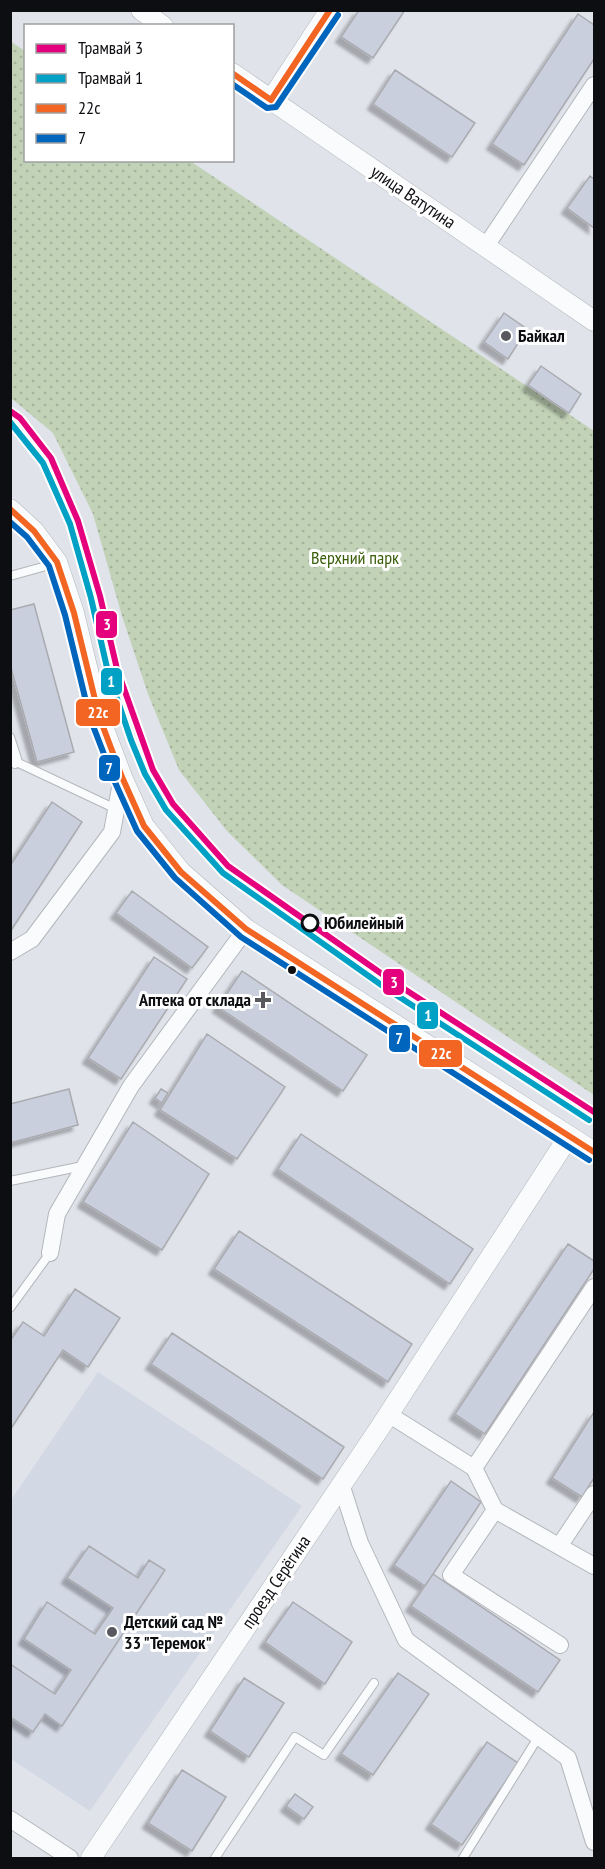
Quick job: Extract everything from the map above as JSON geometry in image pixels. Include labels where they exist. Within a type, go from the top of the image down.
[{"type":"street","points":[[141,10],[160,24]]},
{"type":"street","points":[[271,99],[330,10]]},
{"type":"street","name":"улица Ватутина","points":[[234,74],[594,321]]},
{"type":"street","points":[[486,246],[594,85]]},
{"type":"street","points":[[10,509],[34,531],[57,562],[74,613],[99,716],[122,777],[144,826],[181,872],[246,929],[594,1152]]},
{"type":"street","points":[[10,952],[32,939],[112,832],[122,777]]},
{"type":"street","points":[[50,1253],[57,1214],[131,1086],[246,929]]},
{"type":"street","name":"проезд Серёгина","points":[[91,1858],[385,1420],[569,1136]]},
{"type":"street","points":[[474,1468],[594,1287]]},
{"type":"street","points":[[385,1420],[474,1468],[495,1510],[594,1566]]},
{"type":"street","points":[[341,1484],[360,1543],[406,1640],[568,1758],[594,1842]]},
{"type":"street","points":[[560,1545],[594,1494]]},
{"type":"street","points":[[495,1510],[451,1575],[560,1645]]},
{"type":"street","points":[[10,1819],[70,1858]]},
{"type":"lane","points":[[10,576],[57,562]]},
{"type":"lane","points":[[10,737],[13,762],[116,809]]},
{"type":"lane","points":[[10,1181],[84,1166]]},
{"type":"lane","points":[[12,1305],[50,1253]]},
{"type":"lane","points":[[215,1858],[296,1737],[324,1755],[374,1683]]},
{"type":"lane","points":[[462,1858],[539,1736]]},
{"type":"shaded area","name":"Детский сад № 33 \"Теремок\"","points":[[98,1372],[302,1506],[90,1811],[11,1759],[11,1500]]},
{"type":"green space","name":"Верхний парк","points":[[10,41],[24,50],[24,162],[191,162],[594,431],[594,1095],[282,885],[227,831],[179,770],[148,694],[122,616],[93,514],[53,433],[11,398]]},
{"type":"building","points":[[359,10],[405,10],[373,58],[341,37]]},
{"type":"building","points":[[578,14],[594,25],[594,59],[524,165],[492,144]]},
{"type":"building","points":[[395,70],[475,123],[452,157],[373,104]]},
{"type":"building","points":[[590,176],[594,179],[594,228],[567,208]]},
{"type":"building","name":"Байкал","points":[[504,313],[527,329],[508,359],[484,342]]},
{"type":"building","points":[[541,366],[581,394],[569,413],[528,385]]},
{"type":"building","points":[[34,604],[74,752],[37,762],[10,664],[10,610]]},
{"type":"building","points":[[52,802],[82,822],[10,932],[10,866]]},
{"type":"building","points":[[132,891],[208,947],[192,968],[116,913]]},
{"type":"building","points":[[154,957],[187,979],[121,1079],[88,1058]]},
{"type":"building","points":[[242,971],[367,1055],[343,1091],[218,1007]]},
{"type":"building","points":[[207,1034],[285,1087],[237,1159],[160,1110]]},
{"type":"building","points":[[69,1089],[78,1125],[10,1143],[10,1104]]},
{"type":"building","points":[[161,1089],[168,1093],[162,1103],[155,1098]]},
{"type":"building","points":[[133,1122],[209,1174],[162,1250],[83,1202]]},
{"type":"building","points":[[301,1134],[473,1249],[450,1284],[278,1169]]},
{"type":"building","points":[[239,1231],[412,1344],[388,1382],[214,1269]]},
{"type":"building","points":[[568,1244],[594,1261],[594,1269],[485,1434],[455,1414]]},
{"type":"building","points":[[75,1289],[120,1318],[88,1367],[63,1350],[10,1430],[10,1341],[23,1322],[44,1336]]},
{"type":"building","points":[[172,1333],[344,1447],[323,1479],[151,1364]]},
{"type":"building","points":[[594,1412],[594,1478],[582,1497],[552,1478]]},
{"type":"building","points":[[451,1481],[481,1502],[425,1586],[394,1565]]},
{"type":"building","points":[[89,1546],[138,1578],[149,1560],[165,1570],[62,1726],[45,1714],[33,1732],[10,1717],[10,1664],[55,1694],[71,1670],[24,1639],[47,1602],[95,1634],[113,1608],[67,1578]]},
{"type":"building","points":[[433,1574],[560,1660],[538,1692],[411,1606]]},
{"type":"building","points":[[293,1602],[352,1642],[325,1684],[265,1642]]},
{"type":"building","points":[[398,1673],[429,1694],[373,1775],[341,1754]]},
{"type":"building","points":[[244,1678],[284,1703],[249,1757],[210,1731]]},
{"type":"building","points":[[487,1742],[518,1763],[462,1845],[431,1824]]},
{"type":"building","points":[[182,1770],[226,1797],[192,1851],[148,1823]]},
{"type":"building","points":[[295,1794],[313,1807],[304,1819],[286,1806]]},
{"type":"tram line","name":"3","points":[[10,411],[20,418],[51,458],[78,521],[100,596],[117,669],[153,770],[173,804],[228,866],[392,981],[594,1112]]},
{"type":"tram line","name":"1","points":[[10,422],[43,463],[70,524],[91,598],[108,672],[145,774],[166,810],[223,873],[387,989],[589,1120]]},
{"type":"transit line","name":"22с","points":[[234,74],[271,100],[330,10]]},
{"type":"transit line","name":"7","points":[[234,85],[267,108],[276,107],[338,15]]},
{"type":"transit line","name":"22с","points":[[10,509],[34,531],[57,562],[74,613],[99,716],[122,777],[144,826],[181,872],[246,929],[594,1152]]},
{"type":"transit line","name":"7","points":[[10,522],[27,537],[49,566],[65,615],[90,718],[114,780],[137,831],[175,878],[241,937],[589,1160]]},
{"type":"place","name":"Байкал","points":[[506,336]]},
{"type":"place","name":"Юбилейный","points":[[310,923]]},
{"type":"place","name":"Аптека от склада","points":[[263,1000]]},
{"type":"place","name":"Детский сад № 33 \"Теремок\"","points":[[112,1632]]}]
